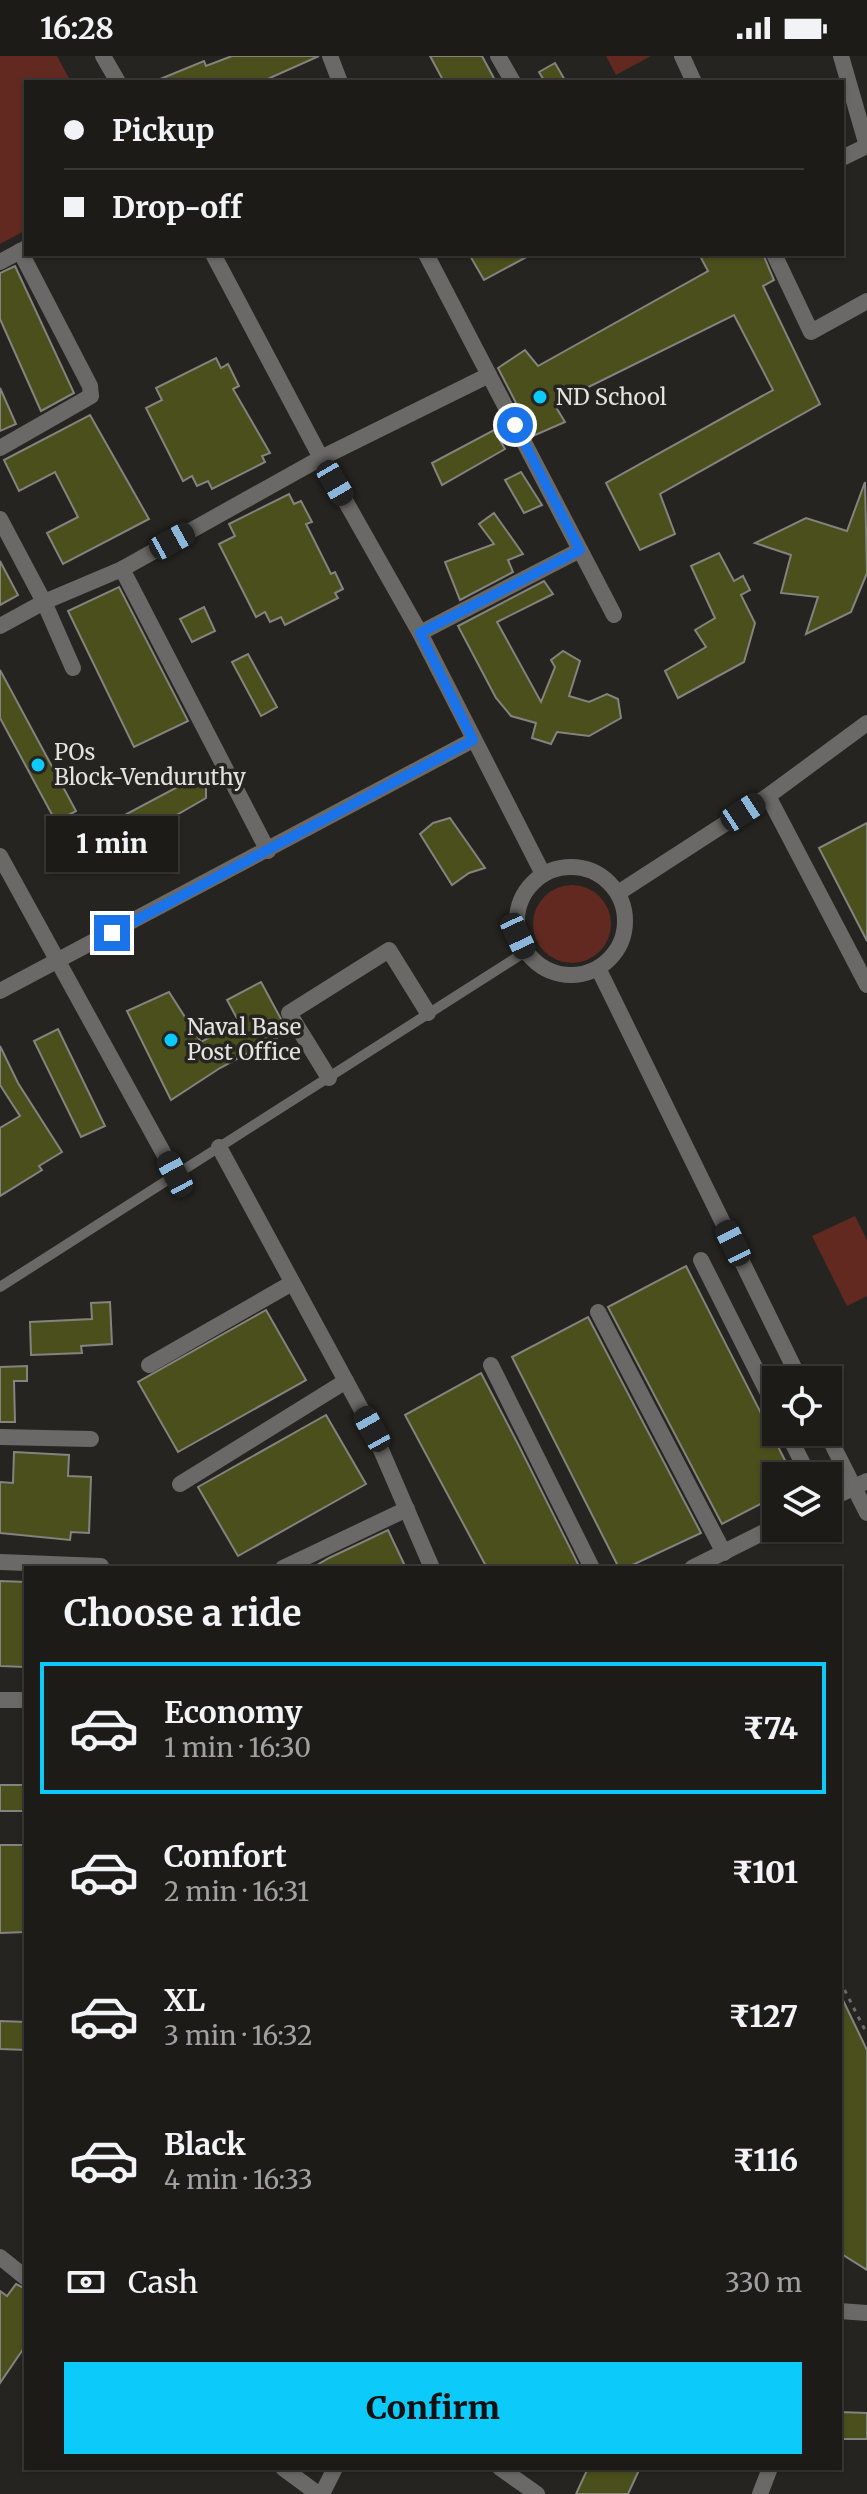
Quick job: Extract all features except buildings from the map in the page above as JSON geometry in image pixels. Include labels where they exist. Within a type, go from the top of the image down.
[{"type":"street","points":[[103,56],[117,80]]},
{"type":"street","points":[[330,56],[339,80]]},
{"type":"street","points":[[498,56],[512,80]]},
{"type":"street","points":[[682,56],[693,80]]},
{"type":"street","points":[[841,56],[867,146],[844,157]]},
{"type":"street","points":[[0,262],[23,250]]},
{"type":"street","points":[[0,448],[91,396],[90,386],[26,256]]},
{"type":"street","points":[[214,256],[321,458],[420,633],[543,874]]},
{"type":"street","points":[[427,256],[614,615]]},
{"type":"street","points":[[775,256],[811,332],[867,301]]},
{"type":"street","points":[[0,626],[44,602],[122,569],[321,458],[489,375]]},
{"type":"street","points":[[0,519],[44,602],[73,668]]},
{"type":"street","points":[[420,633],[580,550]]},
{"type":"street","points":[[122,569],[268,851]]},
{"type":"street","points":[[618,893],[768,796],[867,723]]},
{"type":"street","points":[[0,991],[473,740]]},
{"type":"street","points":[[768,796],[867,985]]},
{"type":"street","points":[[0,856],[175,1174]]},
{"type":"street","points":[[558,868],[592,871],[618,893],[625,909],[621,943],[598,968],[583,974],[551,972],[525,952],[518,936],[516,918],[520,901],[529,886],[543,874],[558,868]]},
{"type":"street","points":[[329,1078],[289,1013],[389,950],[428,1013]]},
{"type":"street","points":[[598,968],[793,1366]]},
{"type":"street","points":[[219,1147],[372,1429],[431,1566]]},
{"type":"street","points":[[701,1260],[762,1381]]},
{"type":"street","points":[[149,1365],[292,1283]]},
{"type":"street","points":[[598,1312],[724,1553]]},
{"type":"street","points":[[491,1365],[591,1566]]},
{"type":"street","points":[[180,1484],[346,1381]]},
{"type":"street","points":[[0,1437],[91,1439]]},
{"type":"street","points":[[835,1446],[860,1484],[867,1513]]},
{"type":"street","points":[[842,1493],[860,1484]]},
{"type":"street","points":[[287,1566],[407,1509]]},
{"type":"street","points":[[696,1566],[762,1533]]},
{"type":"street","points":[[0,1562],[101,1566]]},
{"type":"street","points":[[0,1700],[24,1700]]},
{"type":"street","points":[[0,2257],[24,2276]]},
{"type":"street","points":[[842,2311],[867,2313]]},
{"type":"street","points":[[286,2470],[320,2494],[334,2470]]},
{"type":"street","points":[[503,2470],[537,2494]]},
{"type":"street","points":[[760,2494],[769,2470]]},
{"type":"lane","points":[[0,1287],[525,952]]},
{"type":"path","points":[[842,1985],[867,2034]]},
{"type":"shaded area","points":[[0,56],[57,56],[70,80],[24,80],[24,231],[0,244]]},
{"type":"shaded area","points":[[606,56],[651,56],[616,75]]},
{"type":"shaded area","points":[[572,885],[587,888],[604,902],[611,924],[608,939],[594,956],[572,963],[557,960],[540,946],[533,924],[536,909],[550,892]]},
{"type":"shaded area","points":[[855,1216],[867,1240],[867,1296],[847,1306],[812,1236]]},
{"type":"place","name":"ND School","points":[[540,397]]},
{"type":"place","name":"POs Block-Venduruthy","points":[[38,765]]},
{"type":"place","name":"Naval Base Post Office","points":[[171,1040]]},
{"type":"route","points":[[112,933],[473,740],[420,633],[580,550],[515,425]]}]
